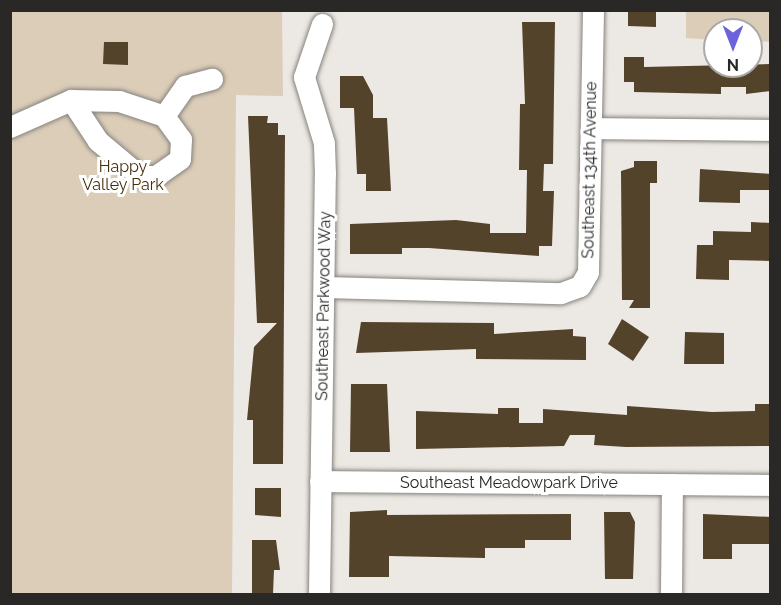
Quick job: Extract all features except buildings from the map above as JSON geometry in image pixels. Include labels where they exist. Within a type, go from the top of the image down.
[{"type":"street","name":"Southeast 134th Avenue","points":[[324,287],[575,290],[588,272],[593,128],[593,10]]},
{"type":"street","name":"Southeast Parkwood Way","points":[[319,594],[324,143],[304,77],[322,24]]},
{"type":"street","points":[[164,116],[185,86],[212,79]]},
{"type":"street","points":[[10,127],[70,100],[119,101],[164,116],[181,139],[180,159],[156,176],[140,176],[98,141],[70,100]]},
{"type":"street","points":[[593,128],[771,130]]},
{"type":"street","name":"Southeast Meadowpark Drive","points":[[320,481],[771,485]]},
{"type":"street","points":[[671,594],[672,484]]},
{"type":"green space","name":"Happy Valley Park","points":[[11,11],[282,11],[283,96],[236,95],[232,594],[11,594]]},
{"type":"green space","points":[[686,11],[770,11],[770,42],[763,42],[763,18],[703,18],[703,39],[686,38]]}]
